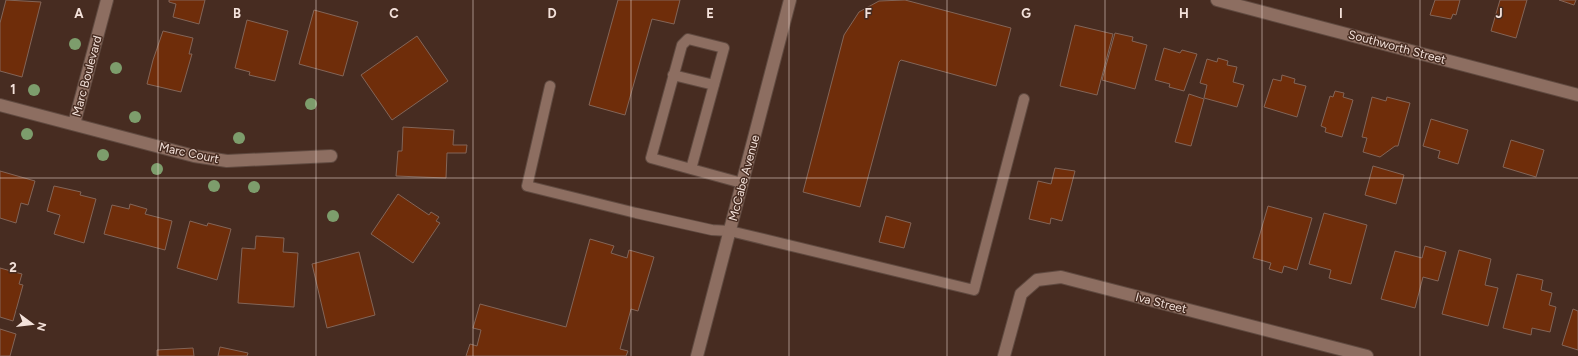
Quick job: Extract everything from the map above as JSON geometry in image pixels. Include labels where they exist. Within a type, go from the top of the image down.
[{"type":"street","name":"Marc Boulevard","points":[[0,105],[74,124],[107,0]]},
{"type":"street","name":"McCabe Avenue","points":[[697,356],[790,0]]},
{"type":"street","name":"Southworth Street","points":[[1217,0],[1578,95]]},
{"type":"street","name":"Marc Court","points":[[74,124],[194,156],[220,160],[259,160],[330,156]]},
{"type":"street","name":"Iva Street","points":[[1004,356],[1021,294],[1038,280],[1061,277],[1367,356]]},
{"type":"lane","points":[[691,169],[724,48],[688,39],[682,45],[651,158],[691,169],[742,183]]},
{"type":"lane","points":[[674,75],[714,85]]},
{"type":"lane","points":[[550,86],[527,186],[636,214],[712,230],[730,231],[974,290],[1024,99]]},
{"type":"building","points":[[6,0],[41,2],[22,77],[0,71],[0,23]]},
{"type":"building","points":[[169,0],[205,0],[199,24],[173,17],[176,4],[169,2]]},
{"type":"building","points":[[618,0],[680,0],[674,24],[652,19],[625,115],[589,105]]},
{"type":"building","points":[[905,0],[1011,28],[996,86],[901,60],[899,62],[860,207],[803,192],[844,35],[859,12],[879,1]]},
{"type":"building","points":[[1435,0],[1460,0],[1456,15],[1453,14],[1451,19],[1430,15]]},
{"type":"building","points":[[1500,0],[1527,0],[1516,38],[1491,31]]},
{"type":"building","points":[[1559,0],[1576,0],[1574,5]]},
{"type":"building","points":[[314,10],[358,22],[343,76],[299,64]]},
{"type":"building","points":[[247,20],[288,31],[275,81],[249,75],[250,72],[235,68]]},
{"type":"building","points":[[1075,25],[1113,34],[1097,95],[1060,86]]},
{"type":"building","points":[[163,31],[193,38],[189,54],[192,54],[181,92],[147,84]]},
{"type":"building","points":[[1115,33],[1133,37],[1132,41],[1147,45],[1135,89],[1102,80]]},
{"type":"building","points":[[417,36],[448,81],[392,120],[361,75]]},
{"type":"building","points":[[1164,48],[1180,53],[1182,50],[1197,54],[1184,91],[1169,87],[1170,84],[1155,80]]},
{"type":"building","points":[[1218,58],[1228,61],[1227,65],[1237,67],[1233,82],[1244,85],[1237,107],[1204,98],[1207,85],[1200,83],[1207,59],[1217,62]]},
{"type":"building","points":[[1282,75],[1295,79],[1294,83],[1306,86],[1297,117],[1264,107],[1273,79],[1281,81]]},
{"type":"building","points":[[1335,91],[1344,93],[1343,97],[1353,100],[1342,137],[1325,132],[1326,128],[1321,126],[1330,96],[1333,97]]},
{"type":"building","points":[[1189,94],[1204,99],[1191,146],[1175,142]]},
{"type":"building","points":[[1372,97],[1386,101],[1387,97],[1410,103],[1398,146],[1395,146],[1380,157],[1363,152],[1367,138],[1362,137]]},
{"type":"building","points":[[1431,119],[1468,130],[1458,164],[1438,158],[1440,151],[1423,146]]},
{"type":"building","points":[[403,127],[454,130],[453,145],[467,145],[466,153],[447,153],[446,178],[396,176],[398,151],[402,151]]},
{"type":"building","points":[[1511,140],[1544,150],[1536,177],[1503,167]]},
{"type":"building","points":[[1373,166],[1404,175],[1396,204],[1365,195]]},
{"type":"building","points":[[1055,168],[1075,171],[1062,221],[1051,218],[1050,224],[1029,219],[1038,181],[1051,184]]},
{"type":"building","points":[[0,171],[35,181],[28,205],[21,203],[16,223],[0,218]]},
{"type":"building","points":[[54,186],[81,192],[80,195],[96,199],[84,243],[54,234],[60,215],[47,211]]},
{"type":"building","points":[[398,194],[429,215],[431,212],[439,217],[436,221],[440,223],[413,263],[371,234]]},
{"type":"building","points":[[130,204],[147,209],[145,214],[172,221],[165,250],[104,234],[112,205],[129,209]]},
{"type":"building","points":[[1268,206],[1312,218],[1297,270],[1284,266],[1282,273],[1269,269],[1271,263],[1253,258]]},
{"type":"building","points":[[1324,213],[1367,225],[1351,284],[1329,278],[1331,270],[1309,264]]},
{"type":"building","points":[[886,216],[911,223],[904,248],[879,242]]},
{"type":"building","points":[[190,221],[207,226],[208,223],[231,229],[217,280],[177,268]]},
{"type":"building","points":[[256,236],[284,238],[283,252],[298,253],[294,307],[238,303],[242,248],[255,249]]},
{"type":"building","points":[[590,239],[614,246],[611,253],[627,258],[629,250],[654,257],[638,311],[631,309],[620,349],[628,351],[626,356],[466,356],[470,344],[477,346],[481,330],[473,328],[480,304],[566,327]]},
{"type":"building","points":[[1425,246],[1446,252],[1438,281],[1423,277],[1415,308],[1381,299],[1395,251],[1422,258]]},
{"type":"building","points":[[1459,250],[1491,259],[1485,285],[1498,288],[1488,326],[1442,314]]},
{"type":"building","points":[[359,252],[375,315],[327,328],[312,264]]},
{"type":"building","points":[[0,268],[22,274],[19,284],[23,285],[13,321],[0,317]]},
{"type":"building","points":[[1517,274],[1543,280],[1541,290],[1552,293],[1549,305],[1556,307],[1550,332],[1532,328],[1531,335],[1503,328]]},
{"type":"building","points":[[1573,309],[1578,311],[1578,350],[1562,345]]},
{"type":"building","points":[[0,329],[16,334],[10,356],[0,356]]},
{"type":"building","points":[[220,347],[248,353],[247,356],[218,356]]},
{"type":"building","points":[[193,348],[194,356],[157,356],[157,350]]}]
